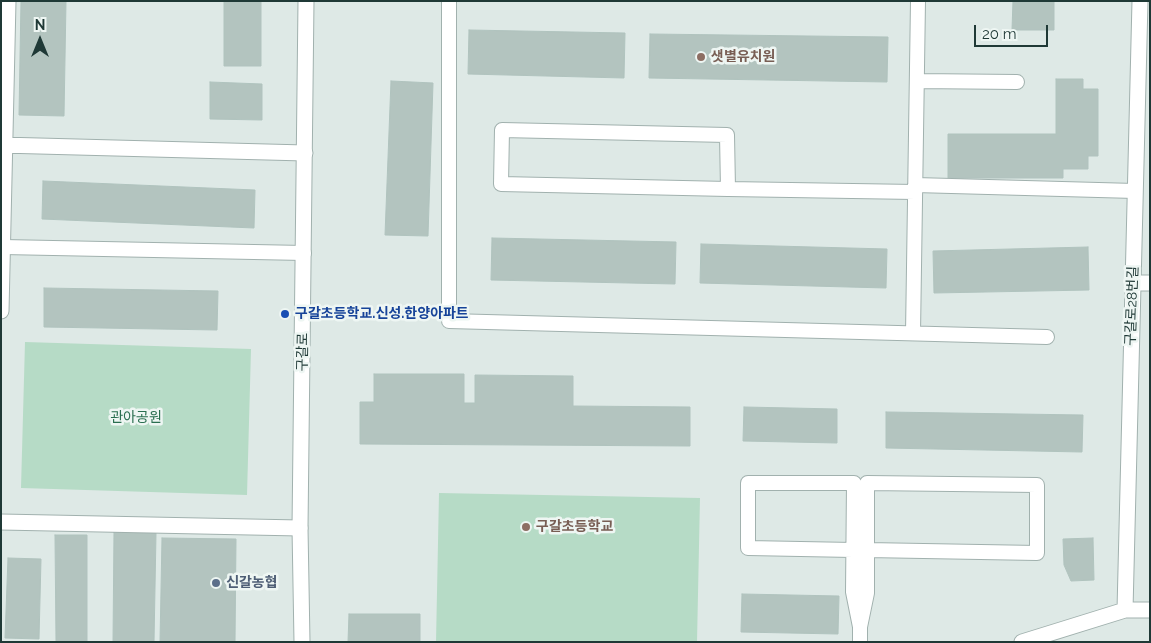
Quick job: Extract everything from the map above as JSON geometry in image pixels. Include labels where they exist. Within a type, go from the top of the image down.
[{"type":"street","points":[[1,311],[3,145],[8,1]]},
{"type":"street","name":"구갈로","points":[[302,642],[300,528],[306,1]]},
{"type":"street","name":"구갈로28번길","points":[[1124,610],[1135,191],[1144,73],[1140,1]]},
{"type":"street","points":[[3,145],[304,154]]},
{"type":"street","points":[[1133,284],[1150,283]]},
{"type":"street","points":[[1,522],[300,528]]},
{"type":"street","points":[[1022,642],[1124,610],[1150,610]]},
{"type":"lane","points":[[449,1],[448,320],[1047,337]]},
{"type":"lane","points":[[913,333],[918,1]]},
{"type":"lane","points":[[917,82],[1017,82]]},
{"type":"lane","points":[[728,189],[727,135],[502,130],[502,184],[728,189],[915,188],[1135,191]]},
{"type":"lane","points":[[3,247],[304,253]]},
{"type":"lane","points":[[853,550],[748,548],[748,483],[854,484],[853,592],[860,627],[860,642]]},
{"type":"lane","points":[[860,627],[867,593],[867,550],[867,484],[1037,485],[1037,553],[867,550]]},
{"type":"green space","name":"관아공원","points":[[25,342],[251,349],[247,495],[21,488]]},
{"type":"green space","points":[[439,493],[700,498],[697,642],[436,642]]},
{"type":"building","points":[[21,1],[66,1],[64,116],[19,115]]},
{"type":"building","points":[[224,1],[261,1],[261,66],[224,66]]},
{"type":"building","points":[[1013,1],[1054,1],[1054,30],[1012,30]]},
{"type":"building","points":[[469,30],[625,33],[624,78],[468,74]]},
{"type":"building","points":[[650,34],[888,37],[887,82],[649,78]]},
{"type":"building","points":[[1056,79],[1083,79],[1083,89],[1098,89],[1098,156],[1088,156],[1088,169],[1063,169],[1063,178],[948,178],[948,134],[1056,134]]},
{"type":"building","points":[[391,81],[433,83],[428,236],[385,235]]},
{"type":"building","points":[[210,82],[262,84],[262,120],[210,119]]},
{"type":"building","points":[[43,181],[255,190],[254,228],[42,219]]},
{"type":"building","points":[[492,238],[676,242],[675,284],[491,280]]},
{"type":"building","points":[[701,244],[887,249],[886,288],[700,283]]},
{"type":"building","points":[[1088,247],[1089,290],[934,293],[933,251]]},
{"type":"building","points":[[44,288],[218,291],[217,330],[44,327]]},
{"type":"building","points":[[374,374],[464,374],[464,403],[475,403],[475,375],[573,376],[573,406],[690,407],[690,446],[360,444],[360,402],[374,402]]},
{"type":"building","points":[[744,407],[837,409],[837,443],[743,441]]},
{"type":"building","points":[[886,412],[1083,415],[1082,452],[886,448]]},
{"type":"building","points":[[114,532],[156,533],[154,642],[113,642]]},
{"type":"building","points":[[55,535],[87,535],[87,641],[56,641]]},
{"type":"building","points":[[162,538],[236,539],[235,642],[160,642]]},
{"type":"building","points":[[1093,538],[1094,580],[1071,581],[1064,565],[1063,539]]},
{"type":"building","points":[[8,558],[41,559],[39,639],[5,638]]},
{"type":"building","points":[[742,594],[839,596],[838,634],[741,632]]},
{"type":"building","points":[[349,614],[420,614],[420,642],[348,642]]},
{"type":"place","name":"샛별유치원","points":[[701,57]]},
{"type":"place","name":"구갈초등학교.신성.한양아파트","points":[[285,314]]},
{"type":"place","name":"구갈초등학교","points":[[526,527]]},
{"type":"place","name":"신갈농협","points":[[216,583]]}]
